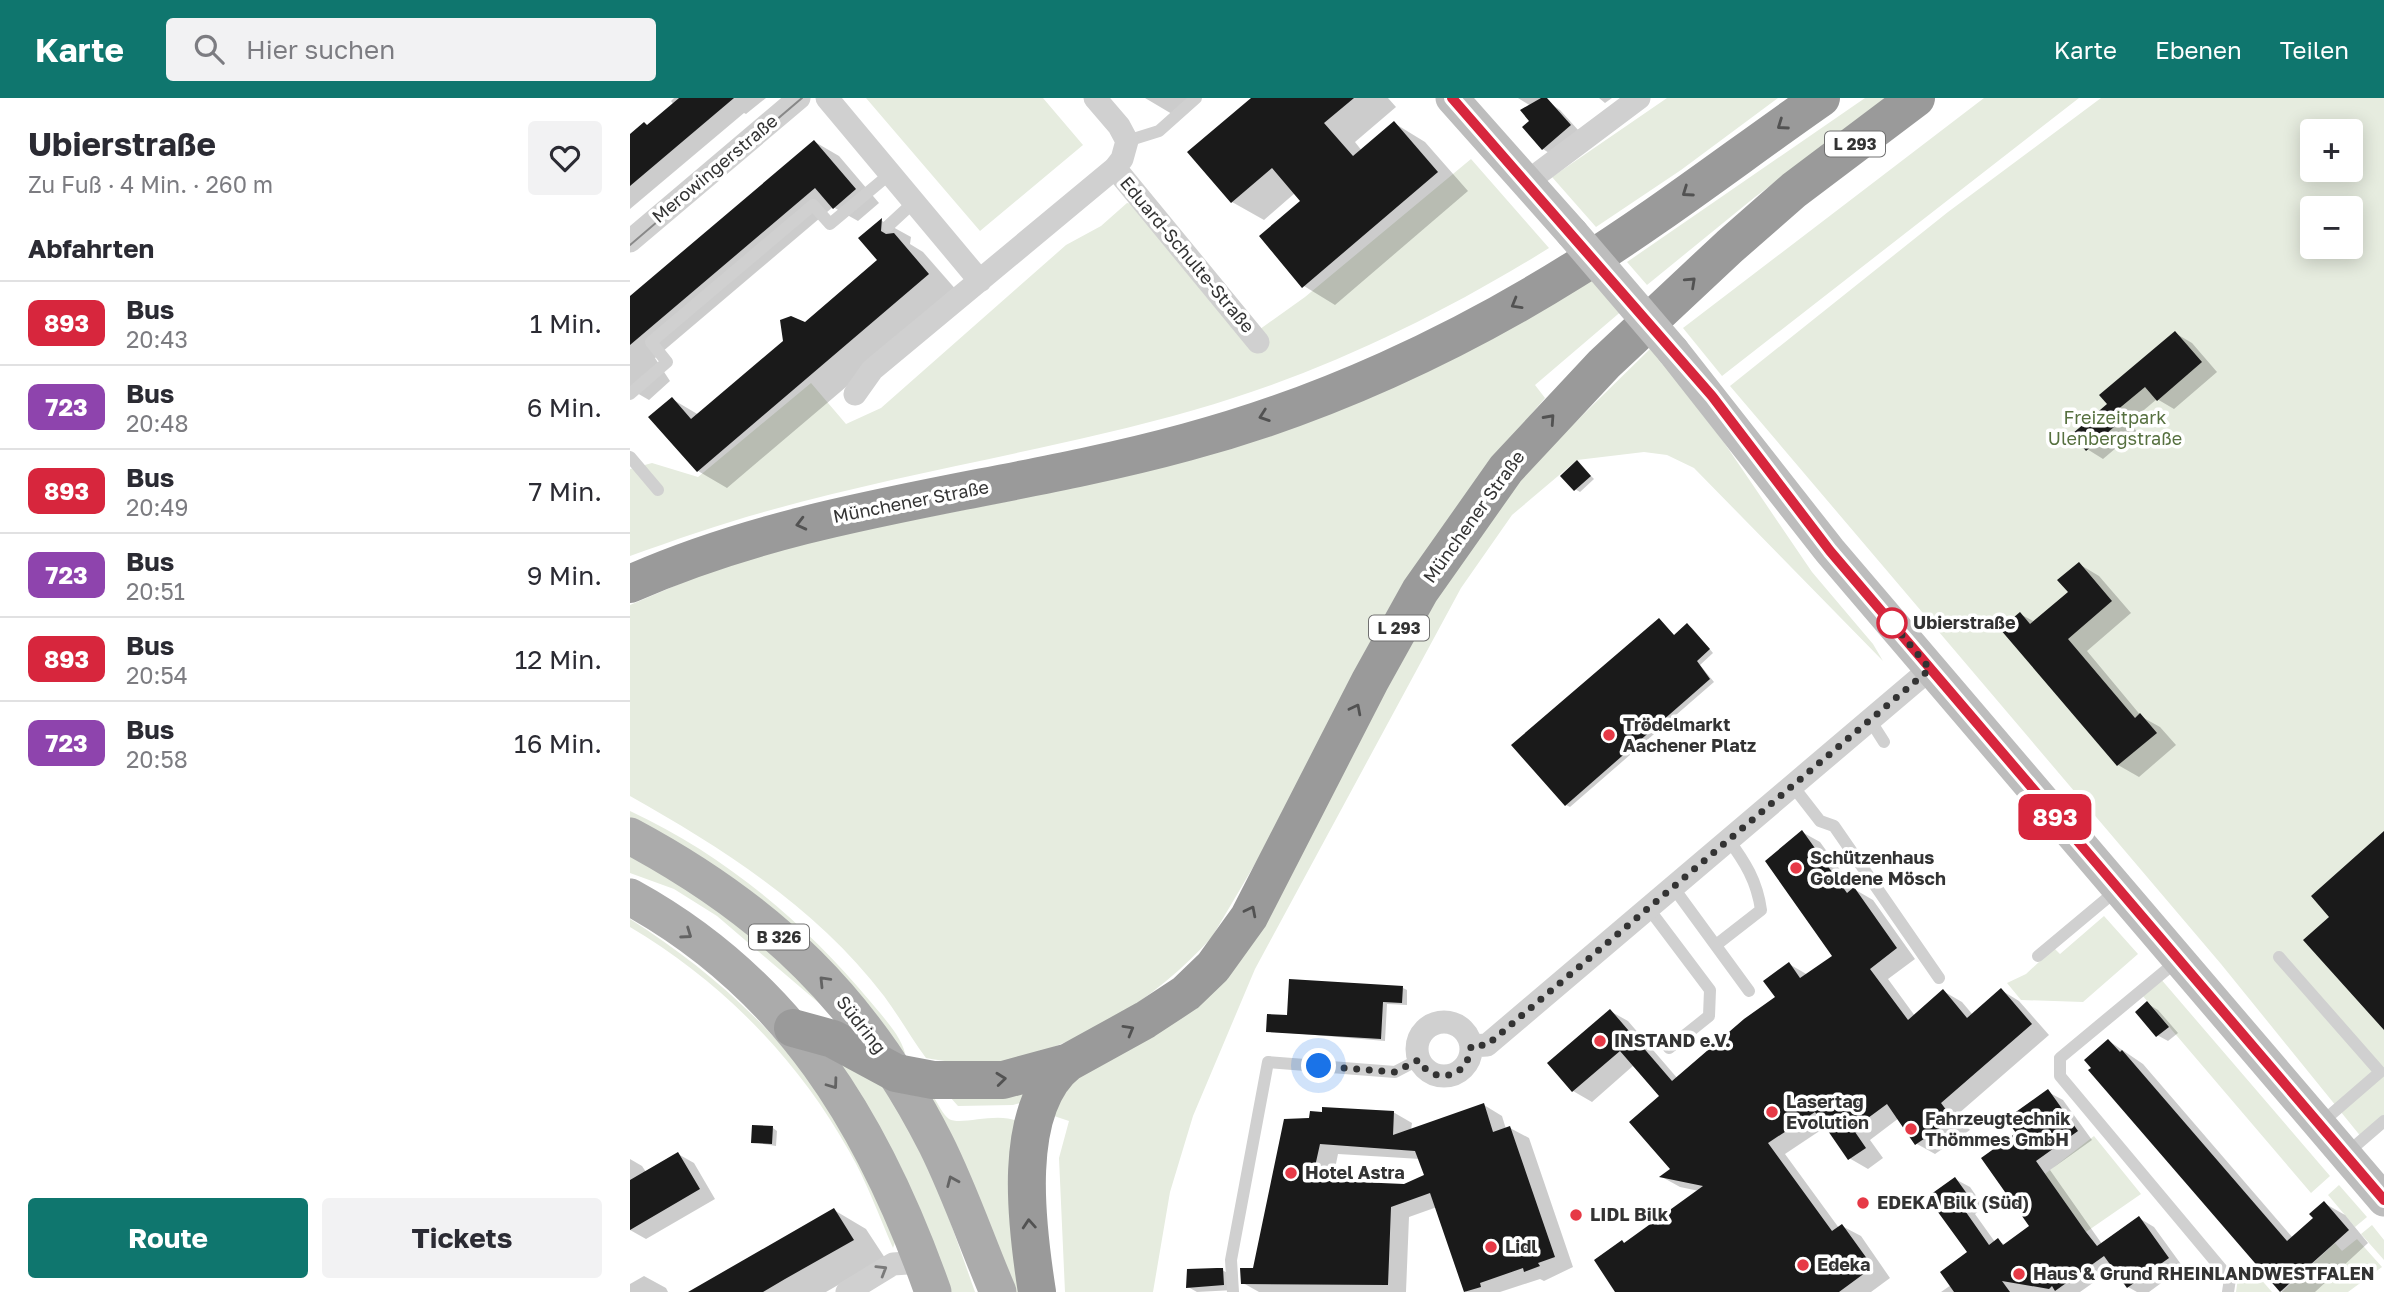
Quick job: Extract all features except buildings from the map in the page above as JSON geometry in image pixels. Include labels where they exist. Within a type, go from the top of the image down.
[{"type":"highway","name":"Münchener Straße","points":[[630,584],[748,538],[817,520],[1103,463],[1190,442],[1329,394],[1499,314],[1575,269],[1821,98]]},
{"type":"highway","name":"Münchener Straße","points":[[1069,1062],[1175,1000],[1203,978],[1229,948],[1249,917],[1370,681],[1420,591],[1499,479],[1531,441],[1613,355],[1739,238],[1794,190],[1916,98]]},
{"type":"highway","points":[[793,1028],[833,1039],[897,1073],[933,1080],[989,1081],[1027,1076],[1069,1062]]},
{"type":"highway","points":[[1037,1292],[1029,1216],[1031,1135],[1050,1081],[1069,1062]]},
{"type":"main road","name":"Südring","points":[[630,836],[715,885],[785,941],[866,1027],[897,1073],[937,1147],[998,1292]]},
{"type":"main road","name":"B 326","points":[[630,897],[711,951],[793,1028],[868,1139],[897,1196],[928,1277]]},
{"type":"street","name":"Merowingerstraße","points":[[630,240],[799,98]]},
{"type":"street","points":[[827,98],[980,281]]},
{"type":"street","points":[[1095,98],[1119,125],[1126,141]]},
{"type":"street","points":[[1452,98],[1673,351],[1830,551],[1930,669],[2383,1195]]},
{"type":"street","points":[[1527,182],[1639,98]]},
{"type":"street","name":"Eduard-Schulte-Straße","points":[[855,394],[872,370],[1115,168],[1122,159],[1126,141]]},
{"type":"street","name":"Eduard-Schulte-Straße","points":[[1115,168],[1258,342]]},
{"type":"street","points":[[1471,1046],[1487,1045],[1930,669]]},
{"type":"street","points":[[1449,1022],[1457,1026],[1464,1031],[1471,1046],[1467,1064],[1454,1074],[1438,1076],[1430,1073],[1418,1060],[1420,1035],[1433,1024],[1449,1022]]},
{"type":"street","points":[[847,1292],[893,1264],[928,1277]]},
{"type":"lane","points":[[1126,141],[1158,131],[1196,98]]},
{"type":"lane","points":[[630,394],[667,362],[651,342],[813,205],[830,224],[891,173]]},
{"type":"lane","points":[[888,226],[914,202]]},
{"type":"lane","points":[[630,457],[658,490]]},
{"type":"lane","points":[[1870,720],[1884,741]]},
{"type":"lane","points":[[1792,785],[1820,821],[1834,826],[1939,978]]},
{"type":"lane","points":[[1716,945],[1761,910],[1758,890],[1748,867],[1728,839]]},
{"type":"lane","points":[[1673,887],[1749,991]]},
{"type":"lane","points":[[2038,956],[2117,889]]},
{"type":"lane","points":[[1649,909],[1710,990],[1709,1016],[1669,1048]]},
{"type":"lane","points":[[2279,957],[2380,1072],[2321,1124]]},
{"type":"lane","points":[[2179,960],[2060,1059],[2060,1076],[2230,1279],[2228,1292]]},
{"type":"lane","points":[[1233,1292],[1231,1260],[1268,1062],[1395,1072],[1418,1060]]},
{"type":"lane","points":[[2347,1153],[2384,1121]]},
{"type":"green space","points":[[866,98],[1043,98],[1083,145],[980,231]]},
{"type":"green space","points":[[1667,98],[1778,98],[1681,170],[1596,227],[1552,177]]},
{"type":"green space","points":[[1865,98],[1888,98],[1755,197],[1647,285],[1627,262]]},
{"type":"green space","points":[[1984,98],[2079,98],[1722,376],[1683,328]]},
{"type":"green space","name":"Freizeitpark Ulenbergstraße","points":[[2101,98],[2384,98],[2384,1119],[2362,1138],[2221,964],[1730,386],[1948,212]]},
{"type":"green space","points":[[1471,159],[1549,248],[1465,297],[1377,341],[1286,379],[1194,410],[1088,437],[823,496],[735,520],[630,556],[630,469],[652,463],[698,477],[811,383],[846,424],[881,408],[1066,245],[1101,226],[1127,203],[1137,205],[1249,337],[1305,297]]},
{"type":"green space","points":[[1596,277],[1624,309],[1535,385],[1545,398],[1493,459],[1212,937],[1174,974],[1132,1007],[1109,1021],[1061,1044],[1005,1062],[972,1064],[926,1058],[884,996],[858,965],[799,908],[768,883],[700,837],[630,796],[630,605],[759,550],[1009,501]]},
{"type":"green space","points":[[1651,348],[1723,441],[1812,572],[1873,644],[1883,661],[1694,468],[1667,455],[1644,452],[1577,460],[1512,515],[1461,588],[1255,969],[1193,1116],[1170,1192],[1153,1292],[1065,1292],[1059,1158],[1069,1121],[1051,1115],[1074,1080],[1153,1032],[1384,682],[1499,497]]},
{"type":"green space","points":[[630,811],[664,828],[729,869],[789,917],[844,971],[869,1000],[895,1032],[905,1053],[900,1052],[630,818]]},
{"type":"green space","points":[[630,852],[665,871],[783,961],[820,1004],[717,916],[674,889],[630,873]]},
{"type":"green space","points":[[2104,916],[2138,954],[2083,1002],[2021,1000],[2007,983],[2026,974],[2054,948],[2060,954]]},
{"type":"green space","points":[[630,919],[662,940],[722,987],[801,1068],[846,1131],[860,1156],[897,1237],[893,1248],[855,1163],[806,1084],[781,1053],[726,997],[663,948],[630,927]]},
{"type":"green space","points":[[2160,978],[2330,1176],[2311,1193],[2142,995]]},
{"type":"green space","points":[[828,1054],[885,1083],[939,1190],[975,1292],[949,1292]]},
{"type":"green space","points":[[1023,1094],[1020,1103],[1013,1105],[958,1106],[950,1097]]},
{"type":"green space","points":[[929,1096],[933,1096],[945,1115],[954,1121],[999,1118],[1017,1121],[1018,1292],[1009,1292]]},
{"type":"green space","points":[[2094,1136],[2141,1194],[2086,1232],[2045,1174]]},
{"type":"green space","points":[[2339,1185],[2367,1217],[2355,1227],[2328,1195]]},
{"type":"green space","points":[[2372,1225],[2384,1240],[2384,1260],[2361,1234]]},
{"type":"green space","points":[[2357,1239],[2382,1267],[2348,1292],[2282,1292],[2335,1243],[2342,1251]]},
{"type":"green space","points":[[2251,1268],[2272,1292],[2236,1292],[2238,1278]]},
{"type":"tram line","points":[[630,245],[802,98]]},
{"type":"bus line","name":"893","points":[[1452,98],[1712,396],[1830,551],[2117,889],[2380,1191],[2384,1200]]},
{"type":"place","name":"Ubierstraße","points":[[1892,623]]},
{"type":"place","name":"Trödelmarkt Aachener Platz","points":[[1609,735]]},
{"type":"place","name":"Schützenhaus Goldene Mösch","points":[[1796,868]]},
{"type":"place","name":"INSTAND e.V.","points":[[1600,1041]]},
{"type":"place","name":"Lasertag Evolution","points":[[1772,1112]]},
{"type":"place","name":"Fahrzeugtechnik Thömmes GmbH","points":[[1911,1129]]},
{"type":"place","name":"Hotel Astra","points":[[1291,1173]]},
{"type":"place","name":"EDEKA Bilk (Süd)","points":[[1863,1203]]},
{"type":"place","name":"LIDL Bilk","points":[[1576,1215]]},
{"type":"place","name":"Lidl","points":[[1491,1247]]},
{"type":"place","name":"Edeka","points":[[1803,1265]]},
{"type":"place","name":"Haus & Grund RHEINLANDWESTFALEN","points":[[2019,1274]]},
{"type":"route","points":[[1319,1066],[1395,1072],[1418,1060],[1430,1073],[1438,1076],[1462,1070],[1467,1064],[1471,1046],[1487,1045],[1559,986],[1930,669],[1891,621],[1892,623]]}]
